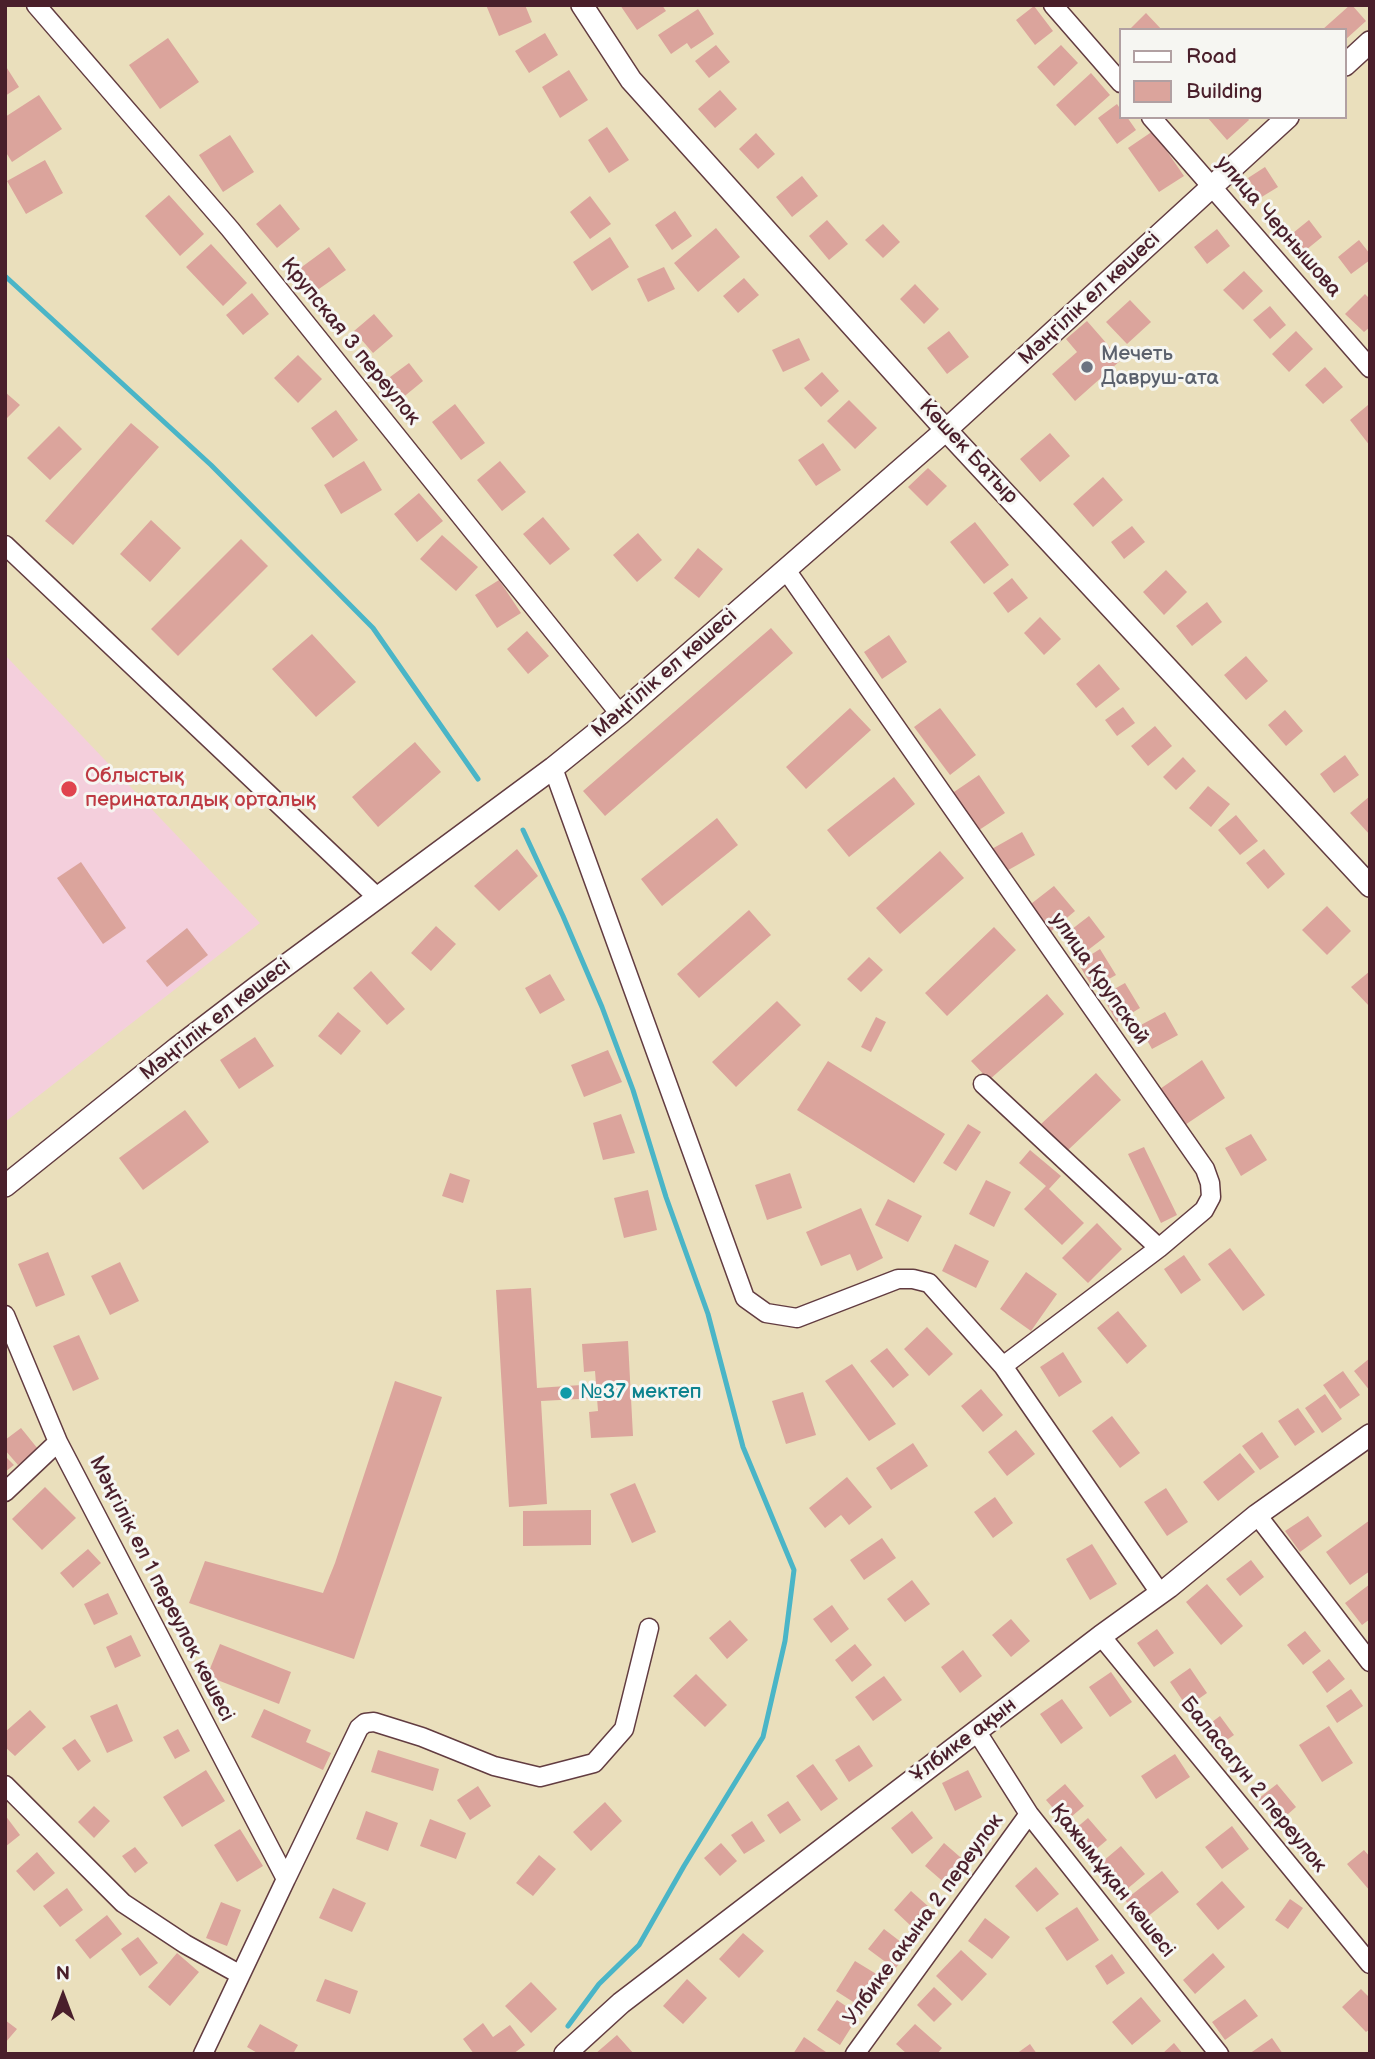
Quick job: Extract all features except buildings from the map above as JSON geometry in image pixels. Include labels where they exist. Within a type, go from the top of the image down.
[{"type":"street","name":"Крупская 3 переулок","points":[[36,5],[230,229],[620,714]]},
{"type":"street","name":"Көшек Батыр","points":[[582,5],[631,80],[946,430],[1370,886]]},
{"type":"street","points":[[1053,5],[1120,82]]},
{"type":"street","points":[[1347,63],[1370,42]]},
{"type":"street","name":"улица Чернышова","points":[[1154,119],[1370,368]]},
{"type":"street","name":"Мәңгілік ел көшесі","points":[[5,1186],[187,1041],[553,768],[620,714],[946,430],[1285,119]]},
{"type":"street","points":[[5,545],[378,898]]},
{"type":"street","name":"улица Крупской","points":[[786,570],[1205,1169],[1210,1183],[1211,1197],[1205,1210],[1160,1248],[1003,1366]]},
{"type":"street","points":[[553,768],[745,1298],[766,1313],[797,1318],[898,1279],[929,1283],[1003,1366],[1160,1593]]},
{"type":"street","points":[[983,1084],[1160,1248]]},
{"type":"street","name":"Мәңгілік ел 1 переулок көшесі","points":[[5,1315],[58,1442],[286,1879]]},
{"type":"street","name":"Ұлбике ақын","points":[[565,2054],[621,2003],[1160,1593],[1257,1515],[1370,1435]]},
{"type":"street","points":[[5,1492],[58,1442]]},
{"type":"street","points":[[1257,1515],[1370,1662]]},
{"type":"street","points":[[203,2054],[359,1728],[365,1723],[374,1722],[422,1737],[494,1766],[540,1777],[594,1763],[624,1729],[649,1628]]},
{"type":"street","name":"Баласагун 2 переулок","points":[[1101,1636],[1370,1964]]},
{"type":"street","name":"Қажымұқан көшесі","points":[[977,1732],[1029,1814],[1219,2054]]},
{"type":"street","points":[[5,1785],[124,1903],[185,1944],[239,1974]]},
{"type":"street","name":"Улбике акына 2 переулок","points":[[862,2050],[1029,1814]]},
{"type":"shaded area","name":"Облыстық перинаталдық орталық","points":[[5,655],[260,923],[5,1122]]},
{"type":"waterway","points":[[5,276],[211,465],[373,628],[478,779]]},
{"type":"waterway","points":[[523,830],[602,1007],[633,1090],[666,1197],[708,1314],[743,1447],[794,1570],[785,1641],[763,1737],[639,1945],[599,1984],[568,2026]]},
{"type":"place","name":"Мечеть Давруш-ата","points":[[1087,367]]},
{"type":"place","name":"Облыстық перинаталдық орталық","points":[[69,789]]},
{"type":"place","name":"№37 мектеп","points":[[566,1393]]}]
